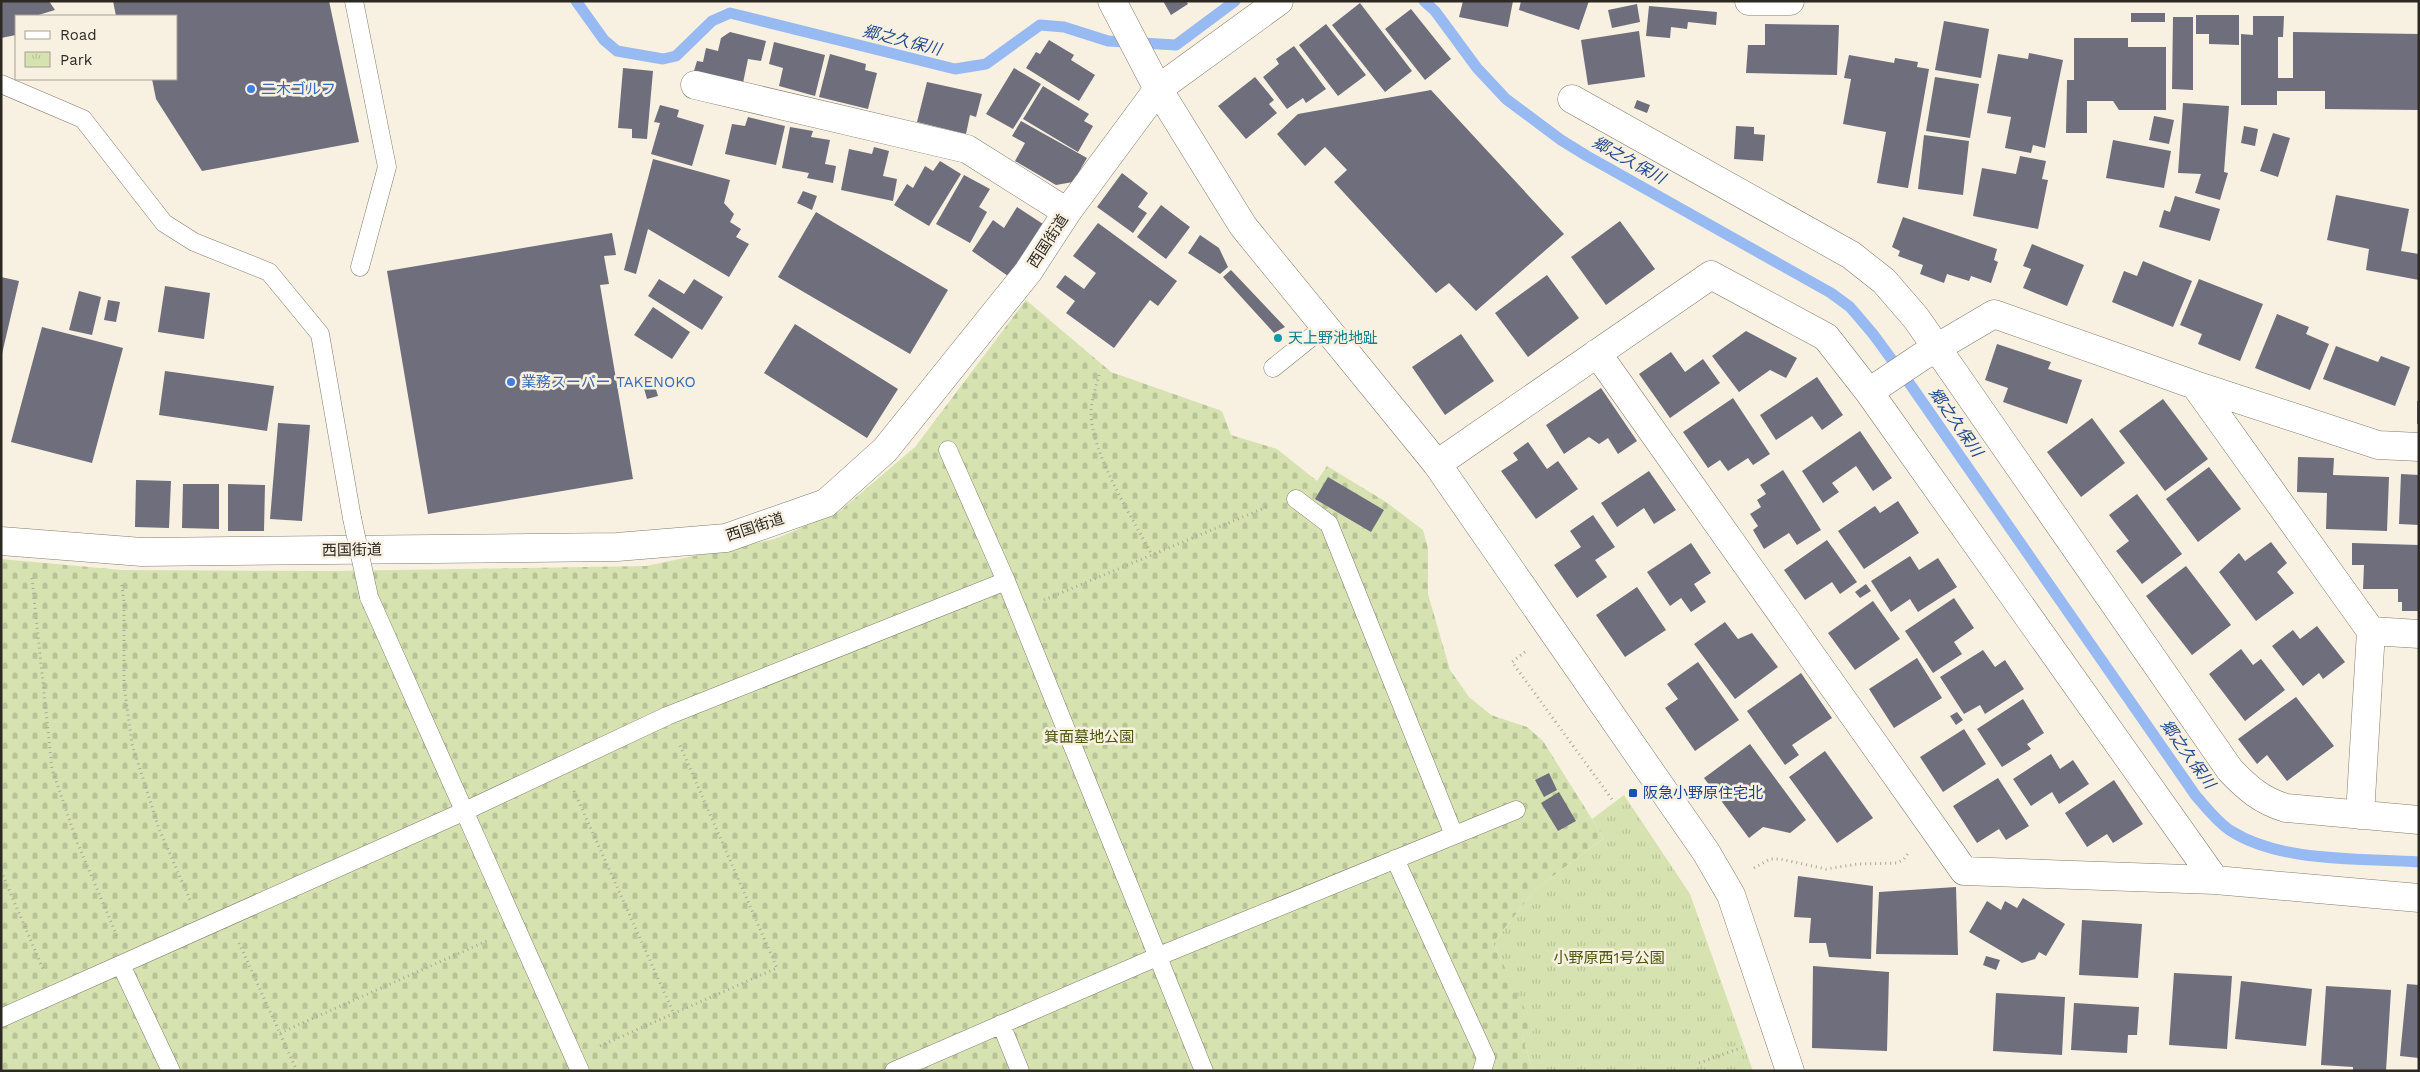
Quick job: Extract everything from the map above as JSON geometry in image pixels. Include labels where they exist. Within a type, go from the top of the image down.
[{"type":"street","points":[[1112,1],[1158,89],[1242,226],[1437,464],[1706,852],[1731,895],[1790,1071]]},
{"type":"street","name":"西国街道","points":[[1,541],[142,552],[617,547],[726,538],[826,503],[885,450],[1028,272],[1067,212],[1158,89],[1222,36],[1279,1]]},
{"type":"street","points":[[1749,1],[1790,1]]},
{"type":"street","points":[[695,86],[967,149],[1067,212]]},
{"type":"street","points":[[1572,99],[1851,254],[1868,267],[1896,294],[1916,318],[1928,352],[2230,770],[2254,793],[2269,803],[2310,811],[2419,820]]},
{"type":"street","points":[[1437,464],[1711,275],[1826,337],[1875,388],[2215,880]]},
{"type":"street","points":[[1875,388],[1928,352],[1994,314],[2195,385],[2378,445],[2419,447]]},
{"type":"street","points":[[1596,353],[1964,871],[2215,880],[2419,898]]},
{"type":"street","points":[[2195,385],[2371,631],[2360,815]]},
{"type":"street","points":[[2371,631],[2419,634]]},
{"type":"lane","points":[[354,1],[387,167],[360,267]]},
{"type":"lane","points":[[1,84],[83,119],[164,223],[194,242],[269,272],[320,334],[352,518],[369,597],[517,928],[574,1066]]},
{"type":"lane","points":[[1273,368],[1324,327]]},
{"type":"lane","points":[[948,450],[1019,611],[1204,1071]]},
{"type":"lane","points":[[1296,500],[1329,524],[1454,835]]},
{"type":"lane","points":[[1,1018],[464,811],[667,716],[1006,580]]},
{"type":"lane","points":[[894,1071],[1159,956],[1516,810]]},
{"type":"lane","points":[[1395,859],[1486,1058],[1482,1071]]},
{"type":"lane","points":[[125,963],[171,1071]]},
{"type":"lane","points":[[1001,1024],[1020,1071]]},
{"type":"path","points":[[1099,375],[1091,413],[1095,435],[1106,466],[1152,555]]},
{"type":"path","points":[[1019,611],[1292,496],[1296,500]]},
{"type":"path","points":[[32,574],[52,769],[77,842],[125,963]]},
{"type":"path","points":[[121,579],[124,602],[124,684],[132,744],[159,829],[202,928]]},
{"type":"path","points":[[1530,649],[1512,662],[1614,802]]},
{"type":"path","points":[[574,1066],[674,1014],[777,968],[667,716]]},
{"type":"path","points":[[563,765],[674,1014]]},
{"type":"path","points":[[1753,868],[1770,859],[1780,859],[1826,869],[1858,864],[1897,863],[1904,859],[1921,838],[1934,829]]},
{"type":"path","points":[[1,871],[54,995]]},
{"type":"path","points":[[227,917],[297,1071]]},
{"type":"path","points":[[280,1034],[517,928]]},
{"type":"path","points":[[1699,1064],[1751,1044]]},
{"type":"green space","name":"箕面墓地公園","points":[[1026,300],[1111,372],[1222,411],[1231,435],[1277,449],[1317,481],[1327,466],[1386,502],[1423,530],[1428,548],[1428,594],[1450,670],[1469,697],[1491,715],[1527,727],[1543,741],[1604,838],[1536,889],[1493,943],[1536,1030],[1522,1036],[1533,1071],[1,1071],[1,559],[122,570],[331,571],[646,566],[775,539],[840,511],[915,447]]},
{"type":"green space","name":"小野原西1号公園","points":[[1624,795],[1690,894],[1753,1071],[1533,1071],[1522,1036],[1535,1030],[1493,943],[1536,889],[1604,838],[1592,819]]},
{"type":"building","points":[[1,1],[49,1],[55,10],[38,15],[15,15],[15,35],[1,38]]},
{"type":"building","name":"二木ゴルフ","points":[[113,1],[329,1],[359,142],[202,171],[156,99],[152,80],[178,80],[178,15],[116,15]]},
{"type":"building","points":[[1163,1],[1186,1],[1188,4],[1171,15]]},
{"type":"building","points":[[1463,1],[1513,1],[1508,27],[1459,17]]},
{"type":"building","points":[[1521,1],[1589,1],[1579,30],[1519,10]]},
{"type":"building","points":[[1360,3],[1412,71],[1385,92],[1332,25]]},
{"type":"building","points":[[1637,4],[1640,22],[1612,28],[1608,10]]},
{"type":"building","points":[[1649,6],[1717,12],[1716,25],[1688,22],[1687,29],[1671,27],[1670,38],[1646,36]]},
{"type":"building","points":[[1411,9],[1451,59],[1425,80],[1385,29]]},
{"type":"building","points":[[2131,13],[2165,13],[2165,22],[2131,22]]},
{"type":"building","points":[[2196,15],[2239,15],[2239,45],[2209,44],[2209,34],[2196,34]]},
{"type":"building","points":[[2253,16],[2284,16],[2283,37],[2278,37],[2278,78],[2293,78],[2293,32],[2419,34],[2419,110],[2325,109],[2325,91],[2277,91],[2277,105],[2241,105],[2241,34],[2253,35]]},
{"type":"building","points":[[2173,17],[2193,17],[2193,90],[2172,89]]},
{"type":"building","points":[[1944,21],[1989,29],[1981,78],[1935,70]]},
{"type":"building","points":[[1326,24],[1366,75],[1338,96],[1299,45]]},
{"type":"building","points":[[1765,24],[1839,25],[1837,75],[1746,73],[1748,45],[1765,45]]},
{"type":"building","points":[[1639,31],[1645,77],[1588,85],[1581,40]]},
{"type":"building","points":[[730,32],[766,41],[761,61],[748,59],[743,83],[694,71],[697,61],[703,62],[706,48],[718,51],[721,38]]},
{"type":"building","points":[[2074,38],[2128,38],[2128,47],[2166,47],[2166,110],[2119,110],[2113,101],[2087,101],[2087,133],[2066,133],[2067,80],[2074,80]]},
{"type":"building","points":[[1049,40],[1074,55],[1071,60],[1095,75],[1079,101],[1026,68],[1036,52],[1040,54]]},
{"type":"building","points":[[774,42],[825,55],[815,96],[779,86],[783,68],[769,64]]},
{"type":"building","points":[[1294,46],[1326,89],[1306,103],[1303,98],[1287,109],[1263,77],[1279,64],[1276,59]]},
{"type":"building","points":[[2029,53],[2063,60],[2045,148],[2033,145],[2031,153],[2005,148],[2011,117],[1987,113],[1998,54],[2028,59]]},
{"type":"building","points":[[830,54],[866,64],[865,70],[877,73],[868,109],[819,97]]},
{"type":"building","points":[[1849,55],[1894,63],[1895,58],[1918,62],[1917,67],[1929,69],[1908,188],[1877,183],[1886,132],[1843,124],[1851,79],[1844,78]]},
{"type":"building","points":[[623,68],[653,71],[647,139],[632,138],[632,129],[618,128]]},
{"type":"building","points":[[1014,68],[1041,84],[1013,129],[986,114]]},
{"type":"building","points":[[1255,77],[1274,100],[1269,104],[1277,113],[1246,139],[1218,106]]},
{"type":"building","points":[[1935,77],[1979,84],[1970,138],[1926,131]]},
{"type":"building","points":[[927,82],[982,94],[976,117],[970,115],[966,134],[917,122]]},
{"type":"building","points":[[1043,86],[1089,114],[1084,121],[1093,126],[1078,152],[1023,119]]},
{"type":"building","points":[[1431,90],[1564,234],[1476,311],[1449,283],[1436,293],[1334,182],[1347,170],[1325,147],[1305,166],[1277,134],[1298,114]]},
{"type":"building","points":[[1637,100],[1650,105],[1647,113],[1634,108]]},
{"type":"building","points":[[2183,103],[2229,106],[2224,172],[2228,173],[2220,200],[2195,193],[2201,174],[2178,173]]},
{"type":"building","points":[[660,105],[679,110],[677,117],[704,125],[692,166],[651,154],[660,123],[654,122]]},
{"type":"building","points":[[2154,116],[2174,120],[2169,144],[2149,140]]},
{"type":"building","points":[[748,117],[785,126],[776,165],[725,154],[732,124],[745,126]]},
{"type":"building","points":[[1021,121],[1087,158],[1073,182],[1056,185],[1015,161],[1025,143],[1012,136]]},
{"type":"building","points":[[1736,126],[1754,127],[1754,134],[1765,135],[1763,161],[1734,159]]},
{"type":"building","points":[[2244,126],[2258,129],[2255,146],[2241,143]]},
{"type":"building","points":[[790,127],[813,131],[811,137],[830,140],[825,164],[836,166],[833,183],[807,178],[809,173],[782,168]]},
{"type":"building","points":[[2273,133],[2290,138],[2278,177],[2260,171]]},
{"type":"building","points":[[1924,135],[1969,141],[1963,195],[1918,189]]},
{"type":"building","points":[[2113,140],[2171,151],[2164,188],[2106,178]]},
{"type":"building","points":[[874,147],[889,151],[883,176],[897,179],[893,201],[841,190],[849,149],[872,154]]},
{"type":"building","points":[[2020,156],[2046,161],[2042,179],[2048,180],[2038,229],[1973,216],[1982,168],[2016,174]]},
{"type":"building","points":[[653,159],[730,180],[724,203],[734,214],[730,222],[741,229],[736,237],[749,244],[729,277],[648,229],[636,274],[624,270]]},
{"type":"building","points":[[940,161],[961,174],[929,226],[894,205],[907,184],[913,188],[925,166],[933,171]]},
{"type":"building","points":[[1122,173],[1148,193],[1138,207],[1147,213],[1133,233],[1097,207]]},
{"type":"building","points":[[964,175],[990,189],[979,207],[987,212],[970,243],[936,224]]},
{"type":"building","points":[[803,191],[817,196],[812,210],[797,203]]},
{"type":"building","points":[[2336,195],[2409,209],[2401,251],[2419,254],[2419,280],[2366,270],[2369,249],[2327,240]]},
{"type":"building","points":[[2175,196],[2220,209],[2210,241],[2159,227],[2164,210],[2170,212]]},
{"type":"building","points":[[1161,205],[1190,227],[1166,259],[1137,237]]},
{"type":"building","points":[[1017,207],[1043,224],[1008,276],[972,251],[993,220],[1004,228]]},
{"type":"building","points":[[816,212],[948,290],[910,354],[778,277]]},
{"type":"building","points":[[1903,217],[1997,249],[1994,260],[1998,262],[1991,283],[1971,276],[1969,281],[1947,274],[1944,283],[1920,274],[1923,265],[1898,256],[1900,251],[1892,247]]},
{"type":"building","points":[[1620,221],[1655,269],[1606,305],[1571,257]]},
{"type":"building","points":[[1098,223],[1177,281],[1158,306],[1150,300],[1114,348],[1066,313],[1075,301],[1056,287],[1065,275],[1084,289],[1096,273],[1073,256]]},
{"type":"building","name":"業務スーパー TAKENOKO","points":[[612,233],[616,255],[604,256],[609,284],[600,285],[633,479],[428,514],[387,271]]},
{"type":"building","points":[[1200,235],[1219,248],[1228,267],[1220,274],[1188,253]]},
{"type":"building","points":[[2032,244],[2084,265],[2067,306],[2023,288],[2031,269],[2023,266]]},
{"type":"building","points":[[2143,261],[2192,281],[2173,327],[2112,302],[2124,271],[2137,276]]},
{"type":"building","points":[[1231,270],[1285,327],[1274,333],[1223,277]]},
{"type":"building","points":[[1547,275],[1579,318],[1528,357],[1495,313]]},
{"type":"building","points":[[1,277],[19,281],[2,354],[1,354]]},
{"type":"building","points":[[659,279],[684,294],[694,279],[723,297],[702,330],[648,296]]},
{"type":"building","points":[[2199,279],[2263,304],[2240,361],[2198,344],[2202,334],[2180,325]]},
{"type":"building","points":[[165,286],[210,293],[204,339],[158,332]]},
{"type":"building","points":[[79,291],[101,297],[92,335],[69,330]]},
{"type":"building","points":[[108,300],[120,302],[116,322],[104,320]]},
{"type":"building","points":[[653,307],[690,332],[672,359],[634,335]]},
{"type":"building","points":[[2277,314],[2309,327],[2306,334],[2329,344],[2310,390],[2255,368]]},
{"type":"building","points":[[795,324],[898,389],[867,438],[764,373]]},
{"type":"building","points":[[42,327],[123,348],[92,463],[11,442]]},
{"type":"building","points":[[1746,331],[1797,358],[1786,378],[1770,370],[1739,392],[1712,356]]},
{"type":"building","points":[[1461,334],[1494,381],[1445,415],[1412,367]]},
{"type":"building","points":[[1997,344],[2051,362],[2048,369],[2082,380],[2067,424],[2003,402],[2008,388],[1985,380]]},
{"type":"building","points":[[2336,346],[2378,362],[2381,356],[2410,367],[2395,406],[2323,379]]},
{"type":"building","points":[[1671,352],[1685,372],[1703,359],[1720,383],[1670,418],[1639,374]]},
{"type":"building","points":[[165,371],[274,386],[267,431],[159,415]]},
{"type":"building","points":[[652,376],[658,396],[647,399],[641,378]]},
{"type":"building","points":[[1817,377],[1843,415],[1822,430],[1812,416],[1776,440],[1760,415]]},
{"type":"building","points":[[1601,388],[1637,441],[1618,454],[1608,438],[1599,444],[1589,437],[1564,454],[1546,425]]},
{"type":"building","points":[[1733,398],[1770,454],[1753,465],[1748,458],[1728,471],[1720,460],[1708,468],[1683,432]]},
{"type":"building","points":[[2163,399],[2208,459],[2165,491],[2119,431]]},
{"type":"building","points":[[2417,401],[2419,401],[2419,424],[2417,424]]},
{"type":"building","points":[[2092,418],[2125,463],[2081,497],[2047,452]]},
{"type":"building","points":[[278,423],[310,425],[302,521],[270,519]]},
{"type":"building","points":[[1860,431],[1892,478],[1873,491],[1856,466],[1832,483],[1839,492],[1823,503],[1802,471]]},
{"type":"building","points":[[1528,442],[1547,469],[1558,461],[1578,489],[1536,519],[1501,471],[1518,460],[1513,453]]},
{"type":"building","points":[[2298,457],[2334,458],[2333,475],[2389,477],[2387,531],[2326,529],[2327,493],[2297,492]]},
{"type":"building","points":[[2209,467],[2241,509],[2198,542],[2166,499]]},
{"type":"building","points":[[1783,470],[1821,530],[1797,545],[1789,533],[1764,549],[1753,530],[1758,526],[1750,514],[1761,507],[1757,500],[1766,494],[1760,485]]},
{"type":"building","points":[[1649,471],[1676,510],[1654,524],[1644,508],[1617,527],[1601,503]]},
{"type":"building","points":[[2401,474],[2419,475],[2419,525],[2399,524]]},
{"type":"building","points":[[1328,477],[1384,510],[1371,532],[1315,499]]},
{"type":"building","points":[[136,480],[171,481],[169,528],[135,527]]},
{"type":"building","points":[[183,484],[219,484],[219,529],[182,528]]},
{"type":"building","points":[[228,484],[265,485],[264,531],[228,531]]},
{"type":"building","points":[[2137,494],[2182,554],[2142,584],[2116,551],[2129,541],[2109,515]]},
{"type":"building","points":[[1898,501],[1919,533],[1864,569],[1838,531],[1875,506],[1880,513]]},
{"type":"building","points":[[1593,515],[1615,547],[1595,560],[1607,577],[1577,598],[1554,565],[1581,547],[1570,531]]},
{"type":"building","points":[[1827,540],[1857,582],[1840,594],[1832,582],[1805,600],[1784,570]]},
{"type":"building","points":[[2271,542],[2287,563],[2277,572],[2294,593],[2256,621],[2219,572],[2239,553],[2245,561]]},
{"type":"building","points":[[1691,543],[1711,573],[1694,584],[1706,602],[1691,612],[1681,598],[1670,606],[1647,572]]},
{"type":"building","points":[[2352,543],[2419,545],[2419,611],[2402,611],[2402,602],[2398,602],[2398,589],[2363,589],[2364,565],[2352,565]]},
{"type":"building","points":[[1910,556],[1919,570],[1938,558],[1957,587],[1918,612],[1910,599],[1891,612],[1871,581]]},
{"type":"building","points":[[2186,566],[2231,625],[2192,655],[2146,596]]},
{"type":"building","points":[[1866,584],[1871,591],[1860,598],[1855,592]]},
{"type":"building","points":[[1637,587],[1666,630],[1625,657],[1596,615]]},
{"type":"building","points":[[1954,598],[1974,628],[1954,642],[1962,654],[1933,673],[1905,631]]},
{"type":"building","points":[[1873,601],[1900,639],[1855,670],[1828,633]]},
{"type":"building","points":[[1725,622],[1738,639],[1752,633],[1778,667],[1735,699],[1694,644]]},
{"type":"building","points":[[2317,626],[2345,662],[2323,679],[2319,673],[2303,686],[2272,646],[2293,630],[2300,639]]},
{"type":"building","points":[[2241,649],[2253,665],[2261,659],[2285,690],[2245,721],[2209,674]]},
{"type":"building","points":[[1983,650],[1995,667],[2005,660],[2024,689],[1985,714],[1980,705],[1964,714],[1940,677]]},
{"type":"building","points":[[1917,658],[1942,698],[1894,728],[1869,689]]},
{"type":"building","points":[[1698,662],[1739,720],[1695,751],[1665,708],[1678,699],[1667,684]]},
{"type":"building","points":[[1801,673],[1832,718],[1792,745],[1799,755],[1785,765],[1747,711]]},
{"type":"building","points":[[2296,697],[2334,746],[2287,781],[2267,755],[2257,764],[2238,739]]},
{"type":"building","points":[[2023,699],[2044,733],[2027,744],[2031,749],[2002,767],[1977,729]]},
{"type":"building","points":[[1957,712],[1963,720],[1956,725],[1950,716]]},
{"type":"building","points":[[1964,729],[1986,764],[1943,792],[1920,757]]},
{"type":"building","points":[[1750,744],[1806,820],[1790,833],[1763,827],[1749,838],[1704,778]]},
{"type":"building","points":[[1825,751],[1873,818],[1837,843],[1789,777]]},
{"type":"building","points":[[2051,754],[2060,769],[2073,760],[2089,784],[2059,804],[2052,792],[2031,806],[2013,779]]},
{"type":"building","points":[[1549,773],[1557,790],[1544,797],[1535,780]]},
{"type":"building","points":[[1998,778],[2029,826],[2006,840],[1999,829],[1977,843],[1953,806]]},
{"type":"building","points":[[2114,780],[2143,824],[2113,843],[2107,834],[2087,847],[2065,813]]},
{"type":"building","points":[[1559,792],[1576,821],[1558,831],[1541,803]]},
{"type":"building","points":[[1798,876],[1873,886],[1871,959],[1829,957],[1826,943],[1809,943],[1811,918],[1794,917]]},
{"type":"building","points":[[1956,887],[1958,955],[1876,954],[1879,892]]},
{"type":"building","points":[[2023,898],[2065,924],[2046,956],[2039,952],[2035,959],[2022,963],[1969,932],[1987,901],[2001,910],[2005,901],[2017,908]]},
{"type":"building","points":[[2082,920],[2142,924],[2138,978],[2079,975]]},
{"type":"building","points":[[1986,956],[2000,960],[1996,970],[1983,965]]},
{"type":"building","points":[[1813,966],[1889,972],[1887,1051],[1812,1048]]},
{"type":"building","points":[[2174,973],[2232,976],[2227,1049],[2169,1045]]},
{"type":"building","points":[[2241,981],[2312,989],[2306,1046],[2235,1039]]},
{"type":"building","points":[[2407,984],[2419,985],[2419,1058],[2400,1056]]},
{"type":"building","points":[[2326,986],[2391,990],[2386,1071],[2353,1071],[2353,1067],[2321,1065]]},
{"type":"building","points":[[1996,993],[2065,997],[2062,1055],[1993,1051]]},
{"type":"building","points":[[2074,1003],[2139,1007],[2137,1035],[2128,1035],[2127,1053],[2071,1050]]},
{"type":"waterway","name":"郷之久保川","points":[[576,1],[604,40],[617,51],[663,59],[676,56],[712,21],[730,13],[955,69],[986,64],[1040,25],[1064,27],[1108,41],[1176,45],[1235,1]]},
{"type":"waterway","name":"郷之久保川","points":[[1424,1],[1435,11],[1477,68],[1506,99],[1561,140],[1831,293],[1850,307],[1873,334],[1912,387],[2196,796],[2221,823],[2231,831],[2251,841],[2297,854],[2347,859],[2419,862]]},
{"type":"place","name":"二木ゴルフ","points":[[251,89]]},
{"type":"place","name":"天上野池地趾","points":[[1278,338]]},
{"type":"place","name":"業務スーパー TAKENOKO","points":[[511,382]]},
{"type":"place","name":"阪急小野原住宅北","points":[[1633,793]]}]
